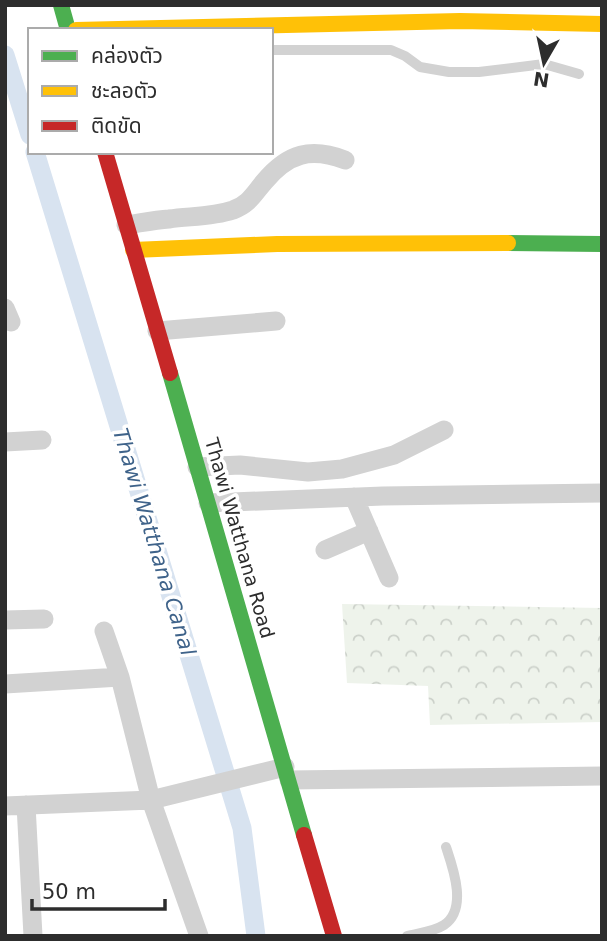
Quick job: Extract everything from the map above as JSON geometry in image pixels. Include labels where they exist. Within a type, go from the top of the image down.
[{"type":"street","points":[[61,5],[67,28]]},
{"type":"street","points":[[123,28],[460,21],[602,24]]},
{"type":"street","points":[[126,225],[200,217],[231,210],[250,202],[277,167],[299,155],[325,153],[345,160]]},
{"type":"street","name":"Thawi Watthana Road","points":[[105,154],[334,936]]},
{"type":"street","points":[[133,250],[192,245],[509,242],[602,244]]},
{"type":"street","points":[[157,331],[276,321]]},
{"type":"street","points":[[197,467],[240,465],[308,472],[342,469],[394,455],[444,430]]},
{"type":"street","points":[[5,442],[42,440]]},
{"type":"street","points":[[208,503],[354,497],[602,493]]},
{"type":"street","points":[[354,497],[389,578]]},
{"type":"street","points":[[325,551],[369,531]]},
{"type":"street","points":[[5,620],[44,619]]},
{"type":"street","points":[[104,631],[120,677],[150,800],[199,936]]},
{"type":"street","points":[[5,684],[120,677]]},
{"type":"street","points":[[5,806],[150,800],[253,773],[602,776]]},
{"type":"street","points":[[26,805],[33,936]]},
{"type":"lane","points":[[273,50],[391,51],[405,56],[420,67],[449,72],[480,72],[544,64],[579,74]]},
{"type":"lane","points":[[407,936],[447,924],[453,913],[456,897],[455,874],[446,847]]},
{"type":"green space","points":[[342,604],[602,608],[602,722],[430,725],[428,686],[347,683]]},
{"type":"waterway","name":"Thawi Watthana Canal","points":[[5,55],[28,129]]},
{"type":"waterway","name":"Thawi Watthana Canal","points":[[36,154],[242,828],[256,936]]},
{"type":"traffic: fast","points":[[61,5],[67,28]]},
{"type":"traffic: fast","points":[[508,243],[602,244]]},
{"type":"traffic: fast","points":[[170,373],[304,835]]},
{"type":"traffic: slow","points":[[161,28],[460,21],[602,24]]},
{"type":"traffic: slow","points":[[133,250],[277,244],[508,243]]},
{"type":"traffic: jam","points":[[106,154],[170,373]]},
{"type":"traffic: jam","points":[[304,835],[334,936]]}]
